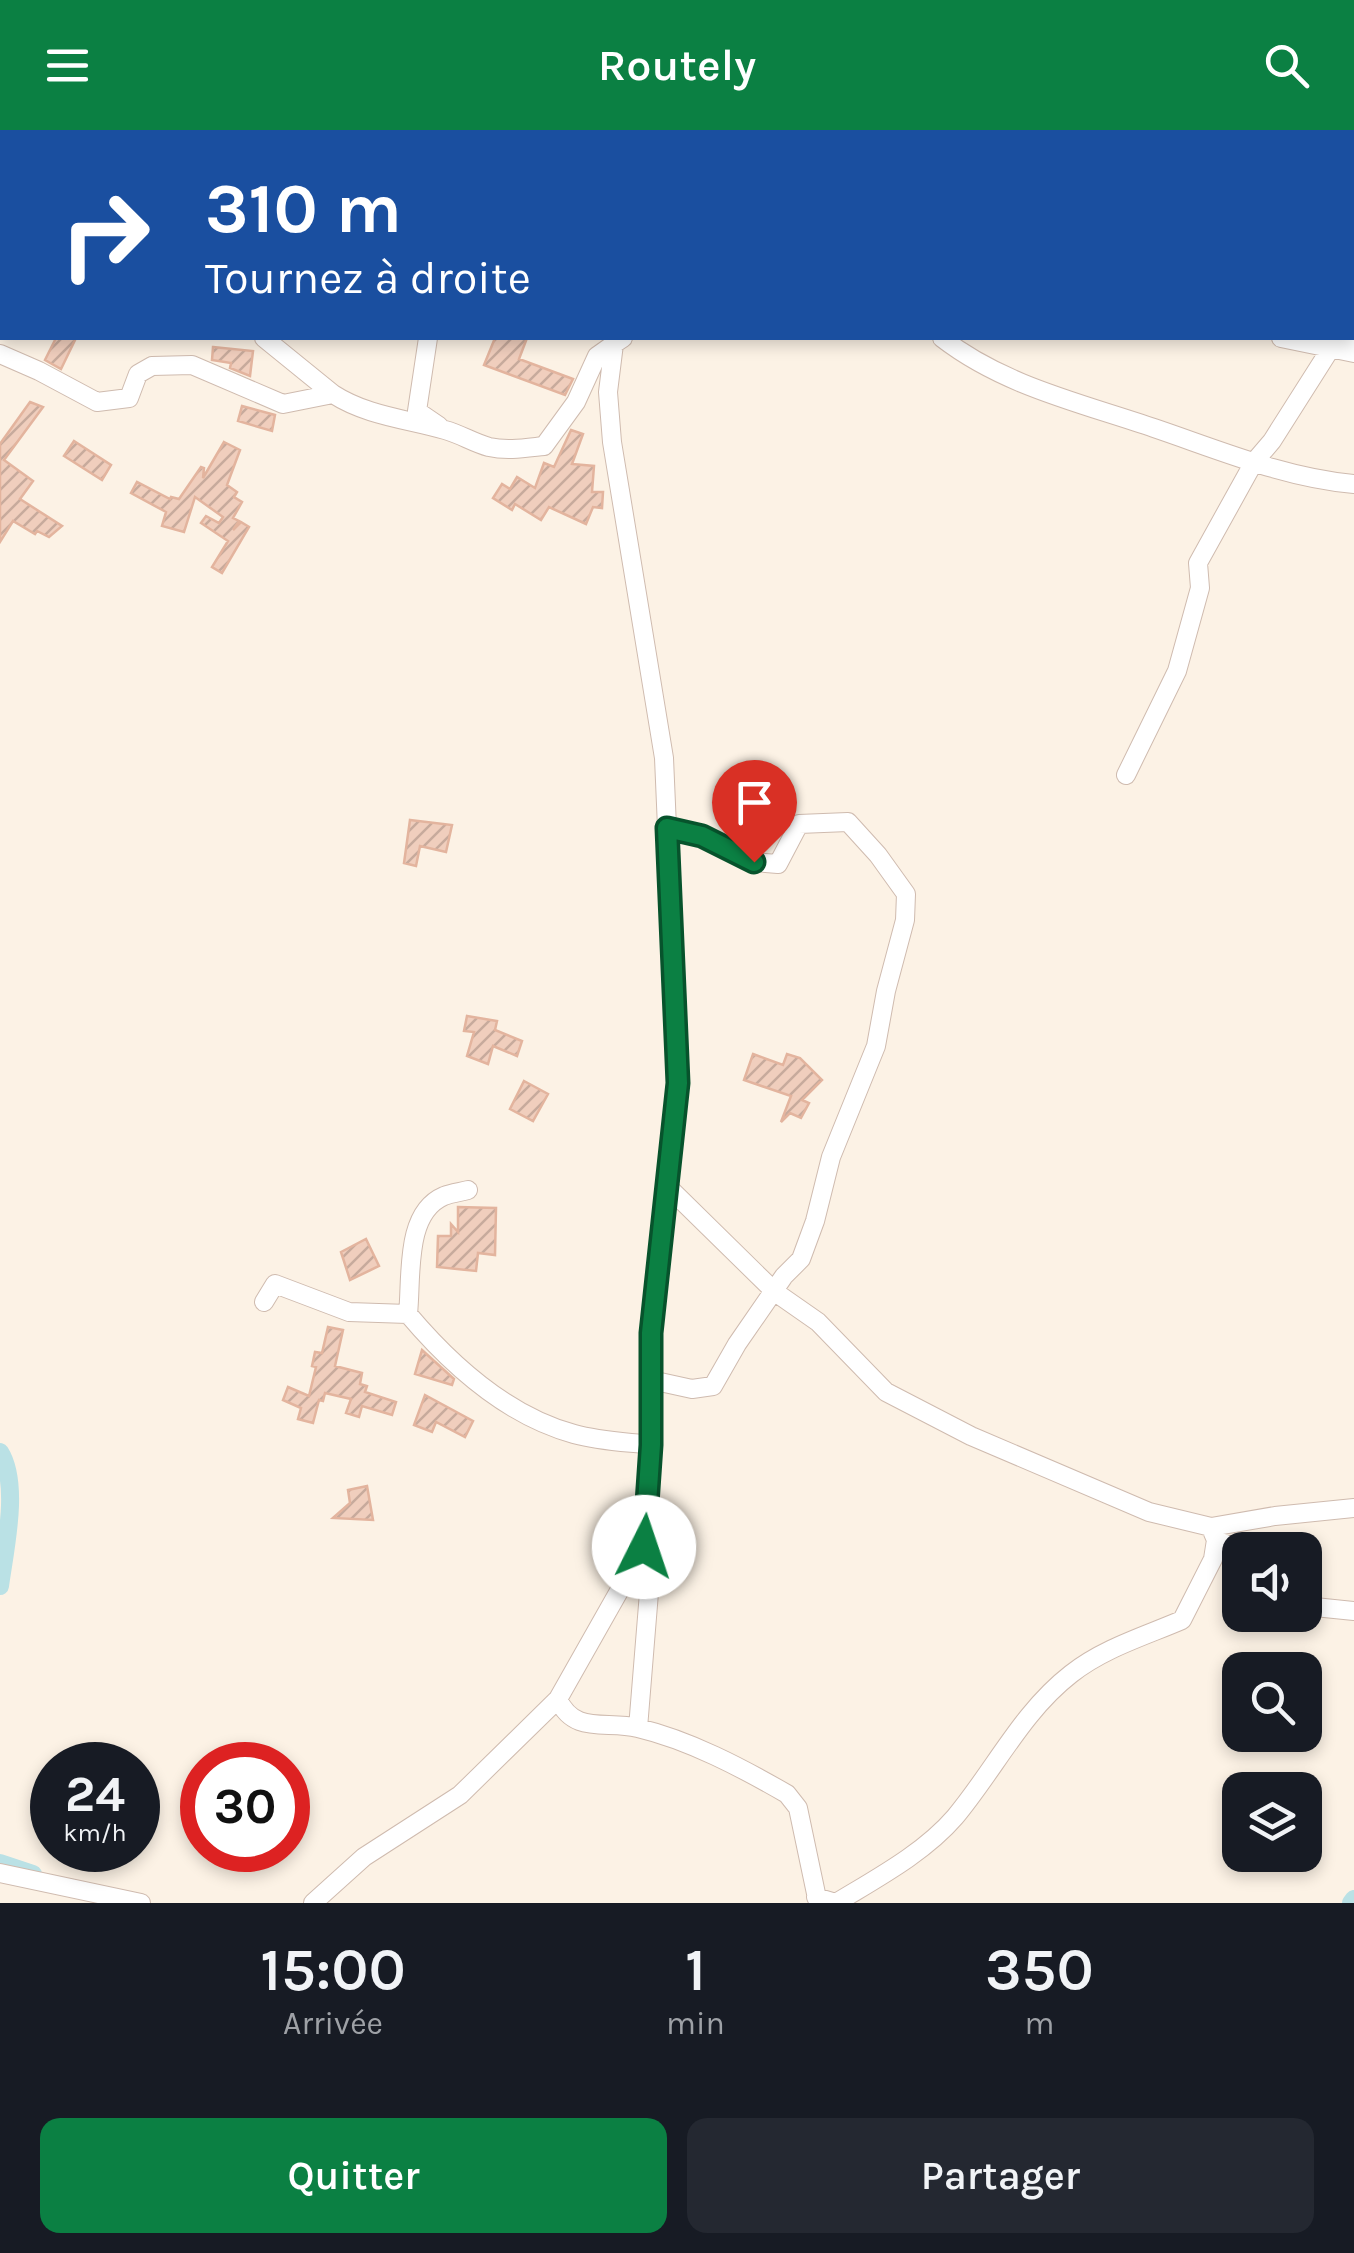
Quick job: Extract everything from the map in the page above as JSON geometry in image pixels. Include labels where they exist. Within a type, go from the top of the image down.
[{"type":"street","points":[[266,340],[348,404],[488,446],[514,449],[544,446],[576,402],[597,356],[618,341]]},
{"type":"street","points":[[428,340],[417,411],[444,430]]},
{"type":"street","points":[[945,340],[972,360],[1056,397],[1287,472],[1354,484]]},
{"type":"street","points":[[1292,340],[1354,353]]},
{"type":"street","points":[[1126,775],[1176,671],[1200,588],[1198,564],[1254,462],[1272,441],[1330,348],[1343,340]]},
{"type":"street","points":[[618,341],[608,392],[612,442],[664,758],[678,1083],[651,1333],[651,1445],[644,1547],[651,1568],[638,1728]]},
{"type":"street","points":[[0,354],[97,402],[129,398],[138,374],[152,366],[192,365],[283,404],[333,394]]},
{"type":"street","points":[[651,1380],[692,1388],[713,1386],[737,1344],[801,1259],[831,1157],[876,1046],[905,920],[906,894],[848,822],[799,824],[778,864],[754,862],[702,836],[667,828]]},
{"type":"street","points":[[668,1186],[775,1292],[818,1322],[886,1392],[972,1436],[1222,1539]]},
{"type":"street","points":[[468,1190],[440,1197],[419,1221],[408,1314],[433,1344],[518,1411],[574,1434],[651,1445]]},
{"type":"street","points":[[264,1302],[275,1284],[349,1312],[408,1314]]},
{"type":"street","points":[[1213,1534],[1275,1516],[1354,1508]]},
{"type":"street","points":[[558,1699],[564,1714],[576,1722],[638,1728],[688,1746],[787,1794],[798,1808],[817,1900],[836,1903],[894,1868],[951,1821],[996,1766],[1029,1712],[1069,1675],[1098,1654],[1182,1620],[1213,1558],[1213,1534]]},
{"type":"street","points":[[314,1903],[364,1857],[460,1795],[558,1699],[644,1547]]},
{"type":"street","points":[[1322,1608],[1354,1611]]},
{"type":"street","points":[[0,1874],[141,1903]]},
{"type":"building","points":[[55,340],[75,340],[61,369],[45,360]]},
{"type":"building","points":[[494,340],[526,340],[519,359],[573,379],[565,395],[484,365]]},
{"type":"building","points":[[213,347],[253,351],[250,376],[230,368],[231,363],[212,360]]},
{"type":"building","points":[[30,402],[43,407],[4,460],[33,481],[20,499],[62,526],[49,537],[13,521],[0,542],[0,444]]},
{"type":"building","points":[[242,406],[275,415],[272,431],[238,421]]},
{"type":"building","points":[[571,430],[583,434],[572,464],[594,466],[592,492],[603,492],[602,508],[593,507],[586,524],[549,507],[541,520],[515,504],[512,510],[493,498],[502,484],[510,489],[517,477],[535,488],[544,463],[554,467]]},
{"type":"building","points":[[74,441],[111,465],[102,480],[64,456]]},
{"type":"building","points":[[224,442],[240,450],[227,485],[242,502],[233,518],[239,521],[233,530],[241,522],[249,527],[222,573],[212,567],[228,541],[201,523],[206,516],[219,523],[223,517],[195,497],[184,532],[162,526],[166,512],[131,493],[137,482],[170,499],[179,499],[201,467],[203,478]]},
{"type":"building","points":[[410,820],[452,825],[446,852],[420,846],[416,866],[404,863]]},
{"type":"building","points":[[467,1016],[497,1021],[495,1030],[522,1041],[517,1056],[493,1046],[488,1064],[467,1056],[474,1032],[464,1031]]},
{"type":"building","points":[[753,1054],[783,1065],[787,1054],[800,1058],[822,1080],[802,1100],[809,1103],[801,1118],[790,1113],[781,1122],[791,1096],[744,1080]]},
{"type":"building","points":[[524,1081],[548,1094],[533,1121],[510,1109]]},
{"type":"building","points":[[458,1207],[496,1208],[495,1255],[478,1253],[476,1271],[437,1267],[438,1236],[451,1236],[451,1224],[458,1232]]},
{"type":"building","points":[[366,1239],[379,1266],[350,1280],[341,1252]]},
{"type":"building","points":[[328,1327],[343,1330],[335,1366],[362,1373],[360,1384],[367,1386],[365,1392],[396,1402],[392,1415],[362,1406],[359,1417],[346,1413],[351,1399],[325,1393],[313,1423],[298,1419],[301,1408],[283,1400],[288,1387],[309,1396],[316,1367],[312,1366],[315,1352],[322,1353]]},
{"type":"building","points":[[422,1350],[454,1379],[452,1385],[415,1374]]},
{"type":"building","points":[[425,1395],[473,1421],[465,1437],[436,1422],[432,1432],[414,1425]]},
{"type":"building","points":[[367,1486],[373,1520],[333,1518],[350,1503],[348,1490]]},
{"type":"waterway","points":[[0,1452],[6,1465],[10,1499],[0,1586]]},
{"type":"waterway","points":[[0,1863],[33,1874]]},
{"type":"waterway","points":[[1351,1903],[1354,1899]]},
{"type":"route","points":[[644,1547],[651,1445],[651,1333],[678,1083],[667,828],[702,836],[754,862]]}]
